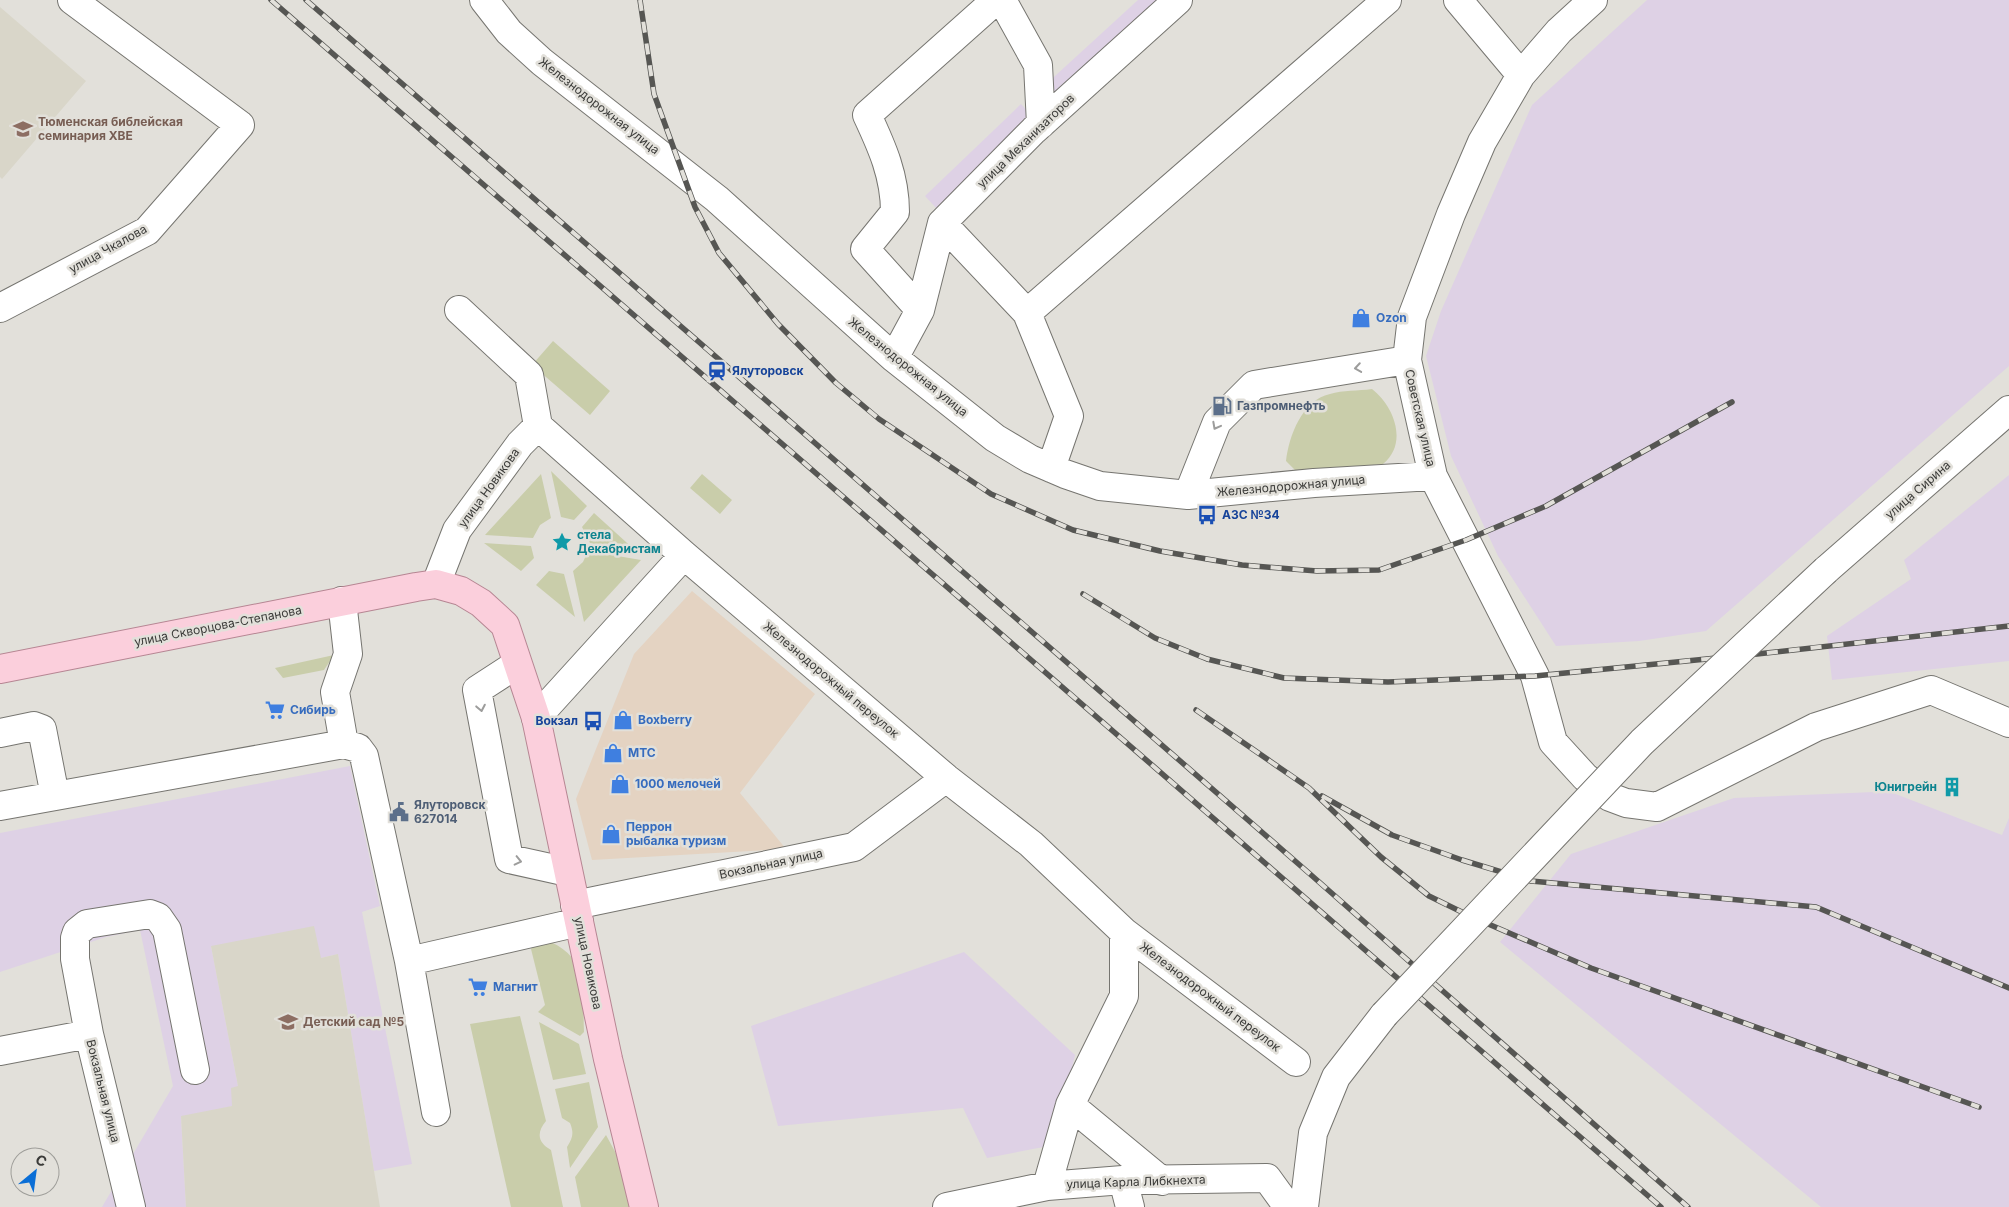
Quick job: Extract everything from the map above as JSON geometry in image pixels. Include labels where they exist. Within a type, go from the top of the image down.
[{"type":"main road","name":"улица Скворцова-Степанова","points":[[0,669],[436,584]]},
{"type":"main road","name":"улица Новикова","points":[[436,584],[460,591],[481,603],[504,626],[536,718],[608,1059],[644,1207]]},
{"type":"street","name":"улица Чкалова","points":[[0,308],[146,231],[240,125],[72,0]]},
{"type":"street","name":"Железнодорожная улица","points":[[484,0],[508,32],[717,199],[894,358],[995,438],[1051,468],[1100,486],[1188,495],[1314,483],[1433,476]]},
{"type":"street","points":[[920,310],[865,249],[895,212],[895,191],[884,152],[867,116],[996,0]]},
{"type":"street","points":[[1002,0],[1038,65],[1041,124]]},
{"type":"street","name":"улица Механизаторов","points":[[942,223],[1041,124],[1178,0]]},
{"type":"street","points":[[1027,313],[1387,0]]},
{"type":"street","points":[[1458,0],[1522,75]]},
{"type":"street","name":"Советская улица","points":[[1593,0],[1559,31],[1522,75],[1482,142],[1451,214],[1412,317],[1407,360],[1433,476],[1535,676],[1553,742],[1585,777],[1610,797],[1626,803],[1657,807],[1816,727],[1931,690],[2009,722]]},
{"type":"street","points":[[894,358],[920,310],[942,223]]},
{"type":"street","points":[[942,223],[1027,313],[1069,416],[1051,468]]},
{"type":"street","points":[[459,310],[529,375],[538,426]]},
{"type":"street","points":[[1188,495],[1217,422],[1254,385],[1407,360]]},
{"type":"street","name":"улица Сирина","points":[[1304,1207],[1313,1133],[1336,1077],[1384,1015],[1642,742],[1826,570],[2009,410]]},
{"type":"street","name":"Железнодорожный переулок","points":[[538,426],[684,555],[946,778],[1031,844],[1124,932],[1296,1062]]},
{"type":"street","name":"улица Новикова","points":[[436,584],[458,530],[520,444],[538,426]]},
{"type":"street","points":[[536,718],[684,555]]},
{"type":"street","points":[[342,601],[348,654],[335,692],[344,744]]},
{"type":"street","points":[[517,664],[477,690],[510,859],[568,872]]},
{"type":"street","points":[[0,733],[34,726],[42,729],[55,796]]},
{"type":"street","points":[[0,806],[344,744],[358,748],[364,756],[409,961],[436,1112]]},
{"type":"street","name":"Вокзальная улица","points":[[409,961],[577,914],[854,847],[946,778]]},
{"type":"street","points":[[89,1034],[75,958],[75,938],[77,932],[87,924],[150,914],[158,917],[167,930],[195,1070]]},
{"type":"street","name":"Железнодорожный переулок","points":[[1047,1186],[1070,1106],[1124,996],[1124,932]]},
{"type":"street","name":"Вокзальная улица","points":[[0,1051],[89,1034],[131,1207]]},
{"type":"street","points":[[1070,1106],[1162,1181]]},
{"type":"street","name":"улица Карла Либкнехта","points":[[947,1207],[1047,1186],[1123,1180],[1162,1181],[1266,1178],[1288,1207]]},
{"type":"street","points":[[1123,1180],[1130,1207]]},
{"type":"shaded area","points":[[1138,0],[1169,0],[1057,102],[1043,87]]},
{"type":"shaded area","points":[[1647,0],[2009,0],[2009,366],[1706,631],[1639,641],[1556,646],[1498,556],[1451,456],[1426,356],[1441,311],[1532,105]]},
{"type":"shaded area","name":"Тюменская библейская семинария ХВЕ","points":[[0,7],[86,81],[2,179],[0,177]]},
{"type":"shaded area","points":[[1021,104],[1033,117],[937,209],[925,196]]},
{"type":"shaded area","points":[[2009,475],[2009,661],[1832,680],[1827,636],[1911,579],[1904,560]]},
{"type":"shaded area","points":[[692,591],[815,694],[740,793],[786,849],[592,860],[576,799],[634,654]]},
{"type":"shaded area","points":[[350,766],[380,906],[362,912],[412,1164],[374,1171],[338,954],[321,958],[211,946],[238,1086],[233,1106],[181,1117],[186,1207],[102,1207],[173,1086],[140,930],[106,937],[0,972],[0,833]]},
{"type":"shaded area","points":[[1874,792],[1893,793],[2002,835],[2009,818],[2009,1207],[1821,1207],[1500,942],[1571,854],[1734,798]]},
{"type":"shaded area","name":"Детский сад №5","points":[[314,926],[321,958],[338,954],[380,1207],[186,1207],[181,1116],[232,1106],[231,1088],[238,1086],[211,946]]},
{"type":"shaded area","points":[[964,952],[1075,1055],[1054,1145],[987,1158],[963,1108],[778,1126],[751,1026]]},
{"type":"green space","points":[[553,341],[610,391],[590,415],[532,365]]},
{"type":"green space","points":[[1372,389],[1387,406],[1396,426],[1395,446],[1391,456],[1383,464],[1304,472],[1296,471],[1286,461],[1294,430],[1312,403],[1335,393]]},
{"type":"green space","points":[[551,471],[587,506],[574,520],[561,517]]},
{"type":"green space","points":[[541,474],[551,518],[540,525],[533,538],[485,535]]},
{"type":"green space","points":[[702,474],[732,500],[720,514],[690,488]]},
{"type":"green space","points":[[594,513],[637,552],[590,543],[582,527]]},
{"type":"green space","points":[[484,543],[531,546],[534,558],[521,571]]},
{"type":"green space","points":[[588,551],[641,560],[584,622],[573,571],[583,562]]},
{"type":"green space","points":[[549,571],[564,574],[575,617],[536,585]]},
{"type":"green space","points":[[334,655],[324,670],[283,678],[275,668]]},
{"type":"green space","points":[[544,939],[559,946],[570,955],[577,965],[581,976],[584,1002],[584,1032],[580,1036],[538,1012],[545,1005],[531,949],[535,942]]},
{"type":"green space","points":[[520,1016],[546,1121],[541,1130],[540,1137],[543,1144],[551,1150],[563,1207],[511,1207],[470,1024]]},
{"type":"green space","points":[[539,1022],[579,1044],[586,1074],[553,1080]]},
{"type":"green space","points":[[589,1082],[598,1127],[570,1168],[567,1147],[572,1138],[572,1130],[570,1123],[562,1118],[555,1089]]},
{"type":"green space","points":[[606,1135],[626,1172],[632,1207],[581,1207],[575,1177]]},
{"type":"railway","points":[[271,0],[1661,1207]]},
{"type":"railway","points":[[306,0],[1310,874],[1688,1207]]},
{"type":"railway","points":[[640,0],[654,94],[695,207],[719,253],[778,324],[836,383],[879,419],[991,494],[1073,530],[1160,551],[1242,565],[1317,571],[1379,570],[1466,540],[1546,506],[1732,402]]},
{"type":"railway","points":[[1083,594],[1155,638],[1207,659],[1284,678],[1388,682],[1535,676],[2009,626]]},
{"type":"railway","points":[[1196,710],[1309,788],[1381,857],[1429,896],[1472,917],[1591,968],[1979,1107]]},
{"type":"railway","points":[[1322,796],[1392,835],[1462,860],[1531,881],[1816,907],[2009,988]]},
{"type":"place","name":"Тюменская библейская семинария ХВЕ","points":[[23,129]]},
{"type":"place","name":"Ozon","points":[[1361,318]]},
{"type":"place","name":"Ялуторовск","points":[[717,371]]},
{"type":"place","name":"Газпромнефть","points":[[1222,406]]},
{"type":"place","name":"АЗС №34","points":[[1207,515]]},
{"type":"place","name":"стела Декабристам","points":[[562,542]]},
{"type":"place","name":"Сибирь","points":[[275,710]]},
{"type":"place","name":"Boxberry","points":[[623,720]]},
{"type":"place","name":"Вокзал","points":[[593,721]]},
{"type":"place","name":"МТС","points":[[613,753]]},
{"type":"place","name":"1000 мелочей","points":[[620,784]]},
{"type":"place","name":"Юнигрейн","points":[[1952,787]]},
{"type":"place","name":"Ялуторовск 627014","points":[[399,812]]},
{"type":"place","name":"Перрон рыбалка туризм","points":[[611,834]]},
{"type":"place","name":"Магнит","points":[[478,987]]},
{"type":"place","name":"Детский сад №5","points":[[288,1022]]}]
